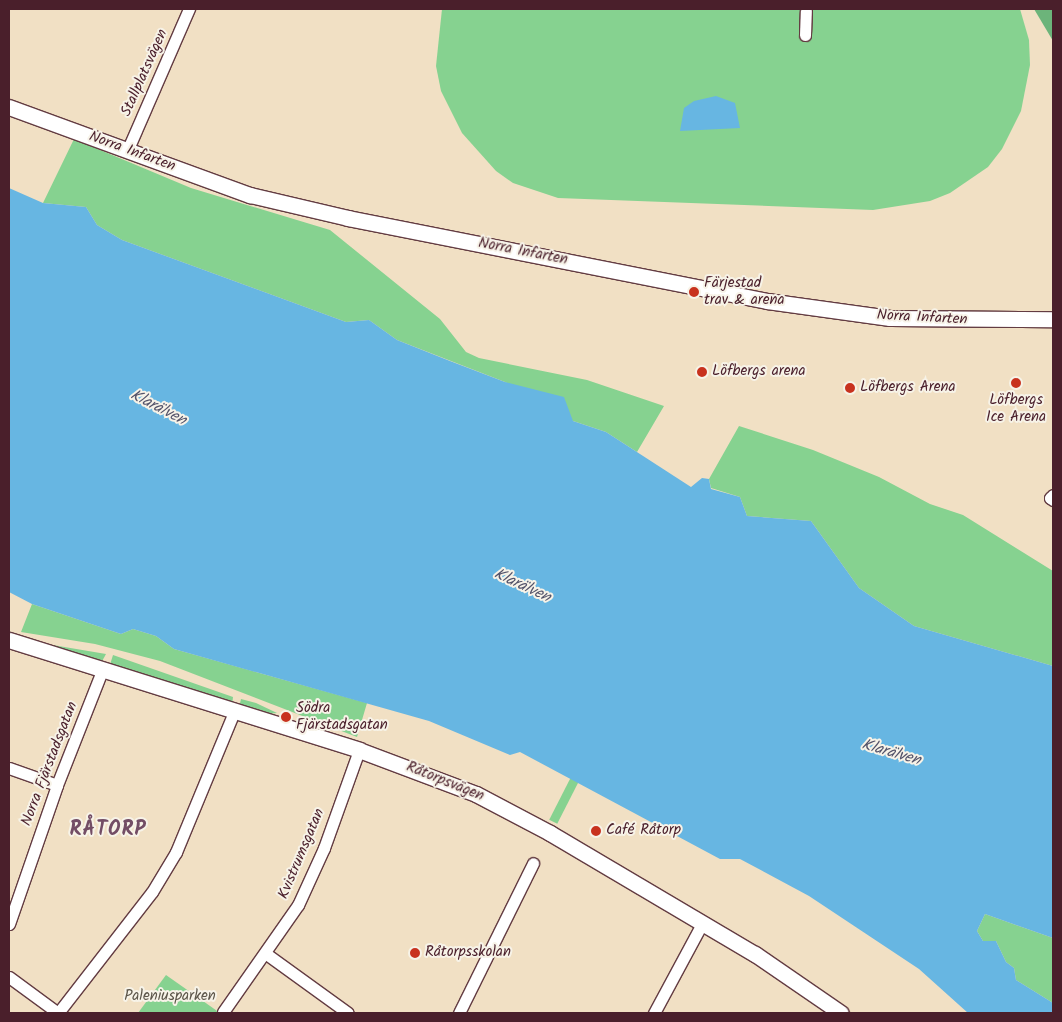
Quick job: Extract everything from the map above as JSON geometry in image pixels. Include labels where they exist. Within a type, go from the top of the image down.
[{"type":"street","name":"Stallplatsvägen","points":[[128,149],[189,9]]},
{"type":"street","points":[[805,35],[806,11]]},
{"type":"street","name":"Norra Infarten","points":[[9,107],[250,195],[348,218],[737,296],[890,318],[1053,319]]},
{"type":"street","points":[[1053,495],[1050,498],[1053,500]]},
{"type":"street","name":"Råtorpsvägen","points":[[9,640],[102,671],[359,750],[441,778],[485,798],[702,924],[788,975],[841,1013]]},
{"type":"street","name":"Norra Fjärstadsgatan","points":[[9,924],[56,785],[102,671]]},
{"type":"street","points":[[9,977],[58,1013],[152,892],[176,852],[234,712]]},
{"type":"street","name":"Kvistrumsgatan","points":[[223,1012],[298,905],[324,848],[359,750]]},
{"type":"street","points":[[9,768],[56,785]]},
{"type":"street","points":[[459,1013],[533,863]]},
{"type":"street","points":[[654,1013],[702,924]]},
{"type":"street","points":[[265,953],[348,1013]]},
{"type":"green space","points":[[442,9],[1020,9],[1029,40],[1030,65],[1021,111],[1002,149],[988,167],[950,193],[930,201],[873,210],[558,198],[513,183],[496,171],[462,133],[441,91],[436,66]]},
{"type":"green space","points":[[1034,9],[1053,9],[1053,41]]},
{"type":"green space","points":[[74,139],[191,188],[330,230],[440,319],[466,352],[479,358],[587,380],[664,406],[637,452],[606,432],[573,421],[505,382],[397,340],[369,320],[346,322],[122,240],[97,225],[86,207],[43,203]]},
{"type":"green space","points":[[739,426],[813,450],[879,477],[930,504],[963,515],[1053,571],[1053,666],[914,626],[859,588],[811,521],[747,516],[740,497],[711,488],[709,479]]},
{"type":"green space","points":[[32,604],[121,634],[133,629],[156,636],[174,649],[367,703],[357,737],[160,661],[95,644],[21,632]]},
{"type":"green space","points":[[29,641],[106,654],[100,665]]},
{"type":"green space","points":[[113,655],[233,697],[232,706],[109,668]]},
{"type":"green space","points":[[241,699],[256,703],[277,713],[266,714],[239,708]]},
{"type":"green space","points":[[571,777],[579,781],[557,824],[549,820]]},
{"type":"green space","points":[[985,914],[1053,938],[1053,1003],[1016,980],[1014,968],[1006,962],[996,941],[983,941],[977,931]]},
{"type":"green space","name":"Paleniusparken","points":[[166,975],[220,1013],[138,1013]]},
{"type":"water","points":[[716,96],[735,103],[740,128],[680,131],[684,108],[694,101]]},
{"type":"water","name":"Klarälven","points":[[9,188],[43,203],[86,207],[97,225],[122,240],[346,322],[369,320],[397,340],[450,361],[505,382],[564,397],[573,421],[606,432],[691,487],[702,478],[709,479],[711,489],[740,497],[747,516],[811,521],[859,588],[914,626],[1053,666],[1053,938],[985,914],[977,931],[983,941],[996,941],[1006,962],[1014,968],[1016,980],[1053,1003],[1053,1013],[968,1013],[919,969],[809,896],[740,859],[720,859],[520,752],[510,755],[429,721],[174,649],[156,636],[133,629],[121,634],[32,604],[9,592]]},
{"type":"place","name":"Färjestad trav & arena","points":[[694,292]]},
{"type":"place","name":"Löfbergs arena","points":[[702,372]]},
{"type":"place","name":"Löfbergs Ice Arena","points":[[1016,383]]},
{"type":"place","name":"Löfbergs Arena","points":[[850,388]]},
{"type":"place","name":"Södra Fjärstadsgatan","points":[[286,717]]},
{"type":"place","name":"Café Råtorp","points":[[596,831]]},
{"type":"place","name":"Råtorpsskolan","points":[[415,953]]},
{"type":"district","name":"RÅTORP","points":[[108,830]]}]
